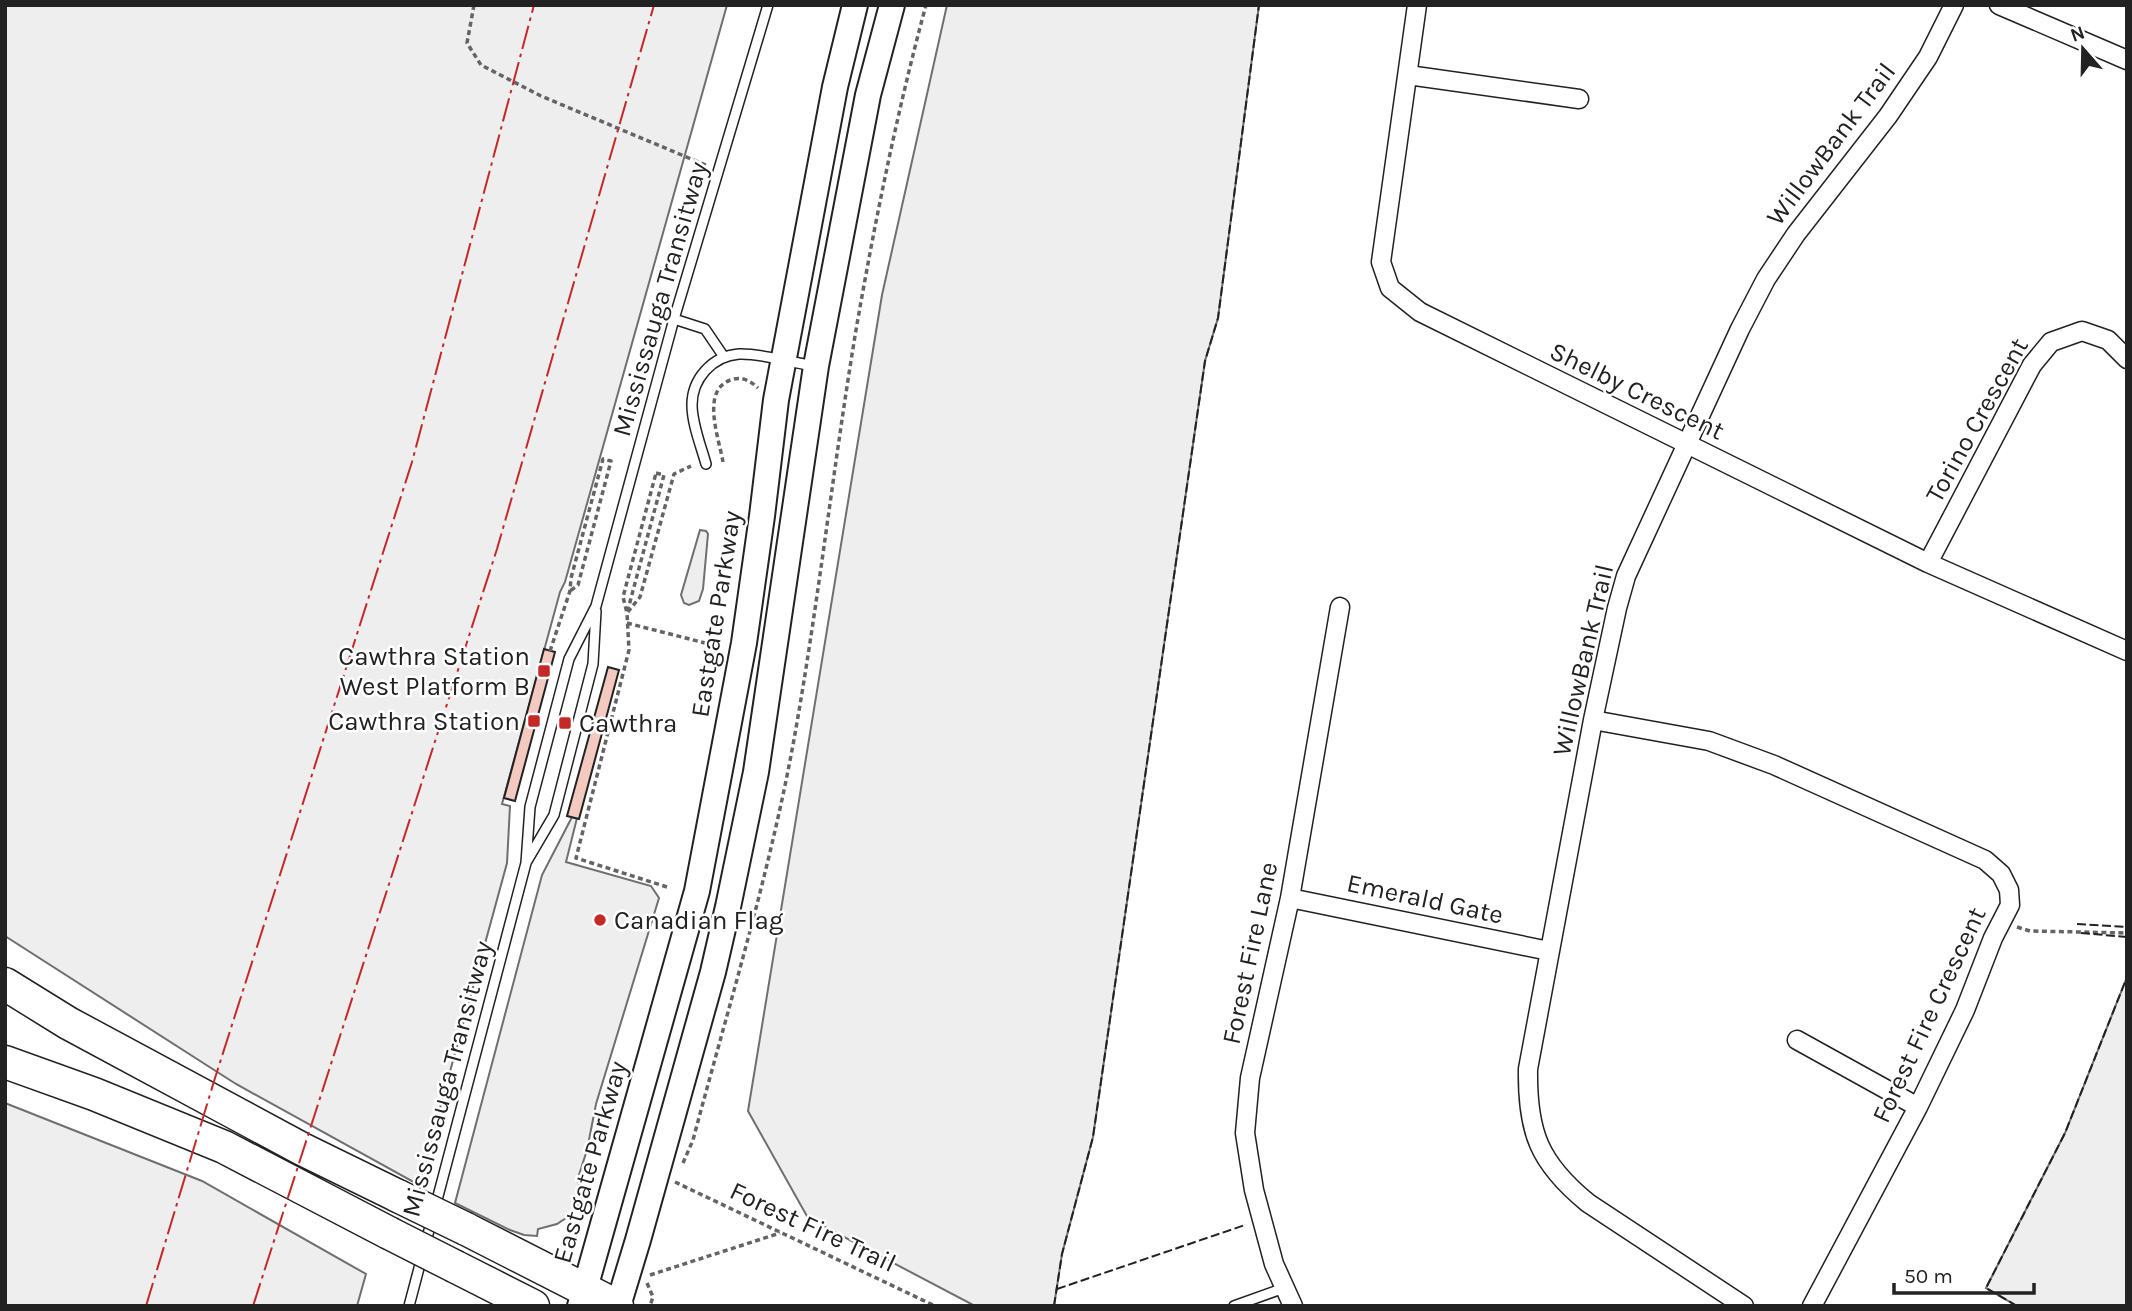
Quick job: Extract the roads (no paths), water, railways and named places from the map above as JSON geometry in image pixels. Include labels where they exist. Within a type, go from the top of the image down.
[{"type":"highway","points":[[5,984],[68,1023],[302,1149],[466,1229],[582,1298],[617,1306]]},
{"type":"highway","points":[[5,1062],[94,1094],[224,1147],[533,1306]]},
{"type":"main road","name":"Eastgate Parkway","points":[[582,1298],[697,891],[744,643],[783,361],[835,87],[855,5]]},
{"type":"main road","points":[[617,1306],[713,972],[728,907],[756,772],[816,366],[868,95],[892,5]]},
{"type":"street","name":"Shelby Crescent","points":[[1417,5],[1381,262],[1390,288],[1420,312],[1687,445],[1928,563],[2127,651]]},
{"type":"street","name":"WillowBank Trail","points":[[1549,951],[1593,720],[1626,576],[1740,329],[1766,279],[1796,234],[1888,116],[1928,57],[1954,5]]},
{"type":"street","points":[[1999,5],[2127,60]]},
{"type":"street","points":[[1408,75],[1579,99]]},
{"type":"street","name":"Torino Crescent","points":[[1928,563],[2032,365],[2050,342],[2082,331],[2108,340],[2127,359]]},
{"type":"street","name":"Forest Fire Lane","points":[[1293,1306],[1275,1264],[1254,1190],[1245,1133],[1250,1078],[1290,898],[1340,607]]},
{"type":"street","name":"Forest Fire Crescent","points":[[1593,720],[1709,741],[1774,765],[1985,860],[2001,874],[2009,890],[2010,905],[1993,938],[1965,1010],[1918,1107],[1812,1306]]},
{"type":"street","name":"Emerald Gate","points":[[1290,898],[1549,951]]},
{"type":"street","points":[[1549,951],[1528,1069],[1527,1103],[1533,1131],[1545,1159],[1564,1184],[1588,1203],[1744,1306]]},
{"type":"street","points":[[1797,1040],[1918,1107]]},
{"type":"lane","name":"Mississauga Transitway","points":[[409,1306],[526,863],[530,807],[569,659],[596,606],[674,319],[768,5]]},
{"type":"lane","points":[[674,319],[705,329],[724,357]]},
{"type":"lane","points":[[706,464],[692,406],[695,386],[706,368],[724,357],[740,354],[816,366]]},
{"type":"lane","name":"Mississauga Transitway","points":[[526,863],[554,815],[593,664],[596,606]]},
{"type":"lane","points":[[1234,1306],[1284,1288]]},
{"type":"place","name":"Cawthra Station West Platform B","points":[[544,671]]},
{"type":"place","name":"Cawthra Station","points":[[534,721]]},
{"type":"place","name":"Cawthra","points":[[565,723]]},
{"type":"place","name":"Canadian Flag","points":[[600,920]]}]
